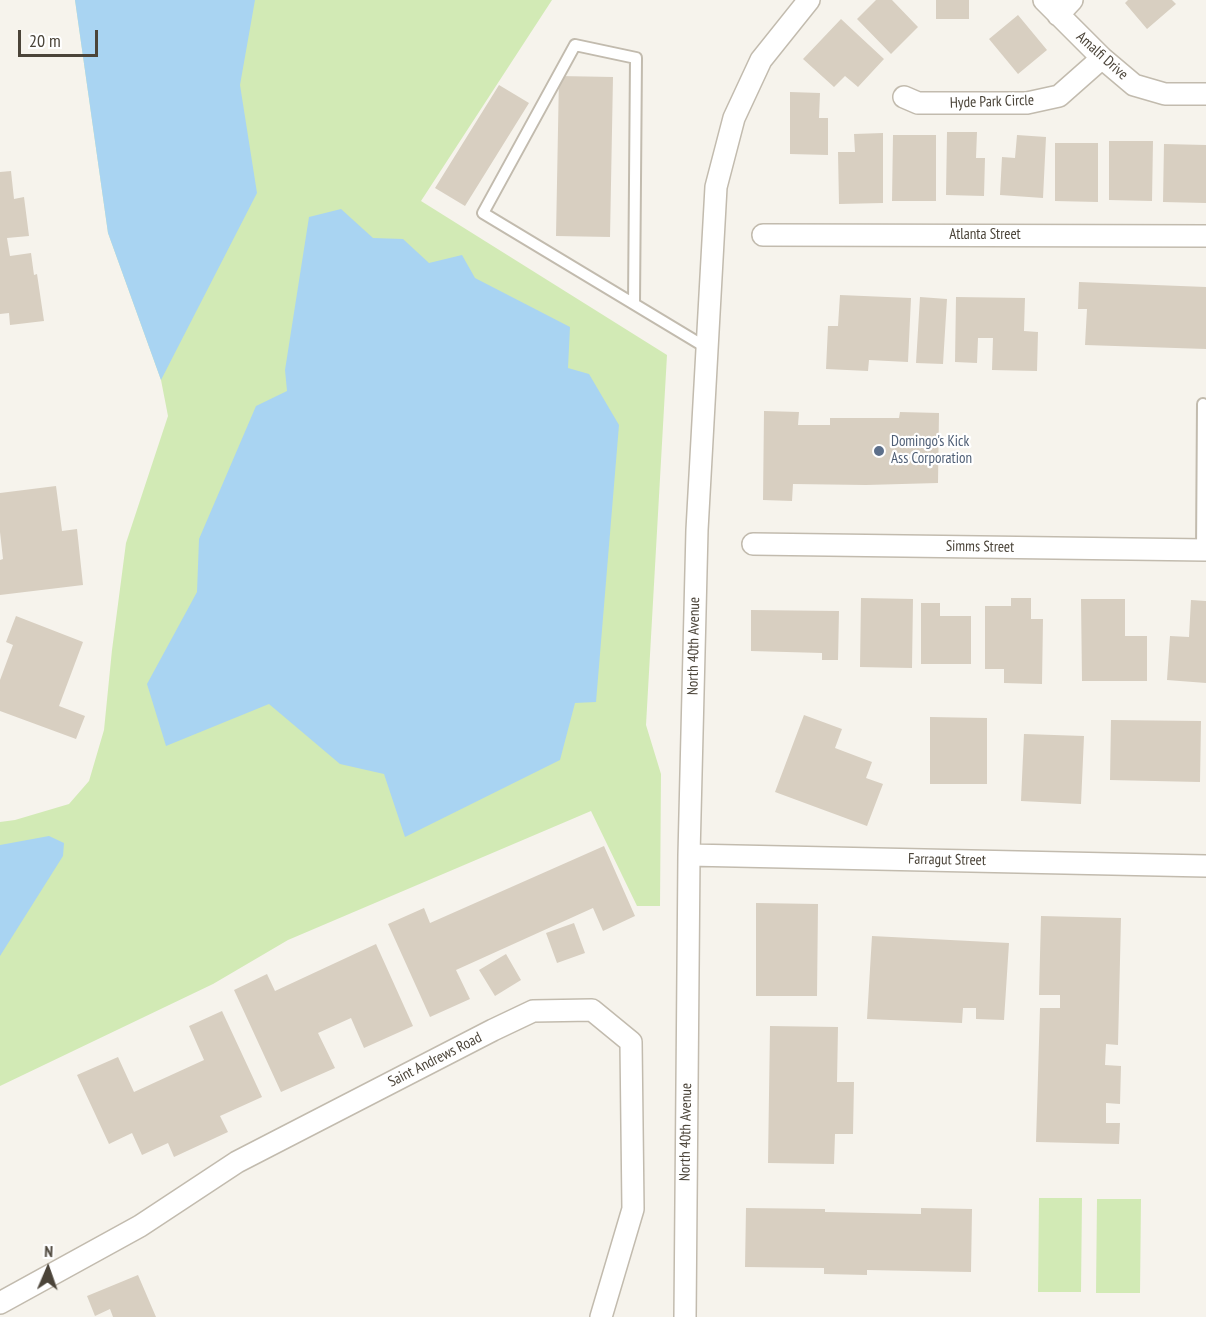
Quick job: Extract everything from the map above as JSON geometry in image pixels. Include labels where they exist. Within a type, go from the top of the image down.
[{"type":"street","name":"North 40th Avenue","points":[[685,1317],[689,855],[697,530],[716,187],[734,118],[761,60],[809,0]]},
{"type":"street","name":"Amalfi Drive","points":[[1058,5],[1102,58],[1134,85],[1165,94],[1206,94]]},
{"type":"street","name":"Hyde Park Circle","points":[[904,97],[918,103],[1027,103],[1059,96],[1102,58]]},
{"type":"street","name":"Atlanta Street","points":[[763,235],[1206,236]]},
{"type":"street","name":"Simms Street","points":[[753,544],[1204,550]]},
{"type":"street","name":"Farragut Street","points":[[689,855],[1206,866]]},
{"type":"street","name":"Saint Andrews Road","points":[[0,1303],[140,1226],[237,1162],[493,1030],[533,1011],[592,1010],[632,1042],[633,1209],[601,1317]]},
{"type":"lane","points":[[634,303],[636,58],[575,45],[483,213],[707,348]]},
{"type":"lane","points":[[1203,404],[1204,550]]},
{"type":"green space","points":[[75,0],[552,0],[421,201],[667,355],[646,725],[661,774],[660,906],[637,906],[591,811],[288,940],[213,984],[0,1086],[0,822],[15,820],[69,804],[89,781],[104,730],[126,543],[168,416],[161,380],[108,233]]},
{"type":"green space","points":[[1039,1198],[1082,1198],[1081,1292],[1038,1292]]},
{"type":"green space","points":[[1097,1199],[1141,1199],[1140,1293],[1096,1293]]},
{"type":"water","points":[[75,0],[255,0],[240,85],[257,193],[161,380],[108,233]]},
{"type":"water","points":[[341,209],[373,238],[403,239],[429,263],[462,255],[475,278],[570,327],[568,368],[589,374],[619,425],[596,702],[575,703],[560,760],[405,837],[384,774],[340,764],[269,704],[166,746],[147,684],[197,592],[199,539],[256,406],[287,391],[285,370],[309,217]]},
{"type":"water","points":[[49,836],[64,843],[63,856],[0,956],[0,845]]},
{"type":"building","points":[[876,0],[892,0],[918,27],[891,54],[857,19]]},
{"type":"building","points":[[936,0],[969,0],[969,19],[936,19]]},
{"type":"building","points":[[1128,0],[1172,0],[1176,4],[1147,29],[1125,3]]},
{"type":"building","points":[[1018,15],[1047,50],[1018,74],[989,39]]},
{"type":"building","points":[[841,19],[884,59],[858,87],[845,76],[834,87],[803,59]]},
{"type":"building","points":[[559,76],[613,77],[610,237],[556,236]]},
{"type":"building","points":[[499,85],[529,103],[465,206],[435,188]]},
{"type":"building","points":[[790,92],[820,93],[819,118],[828,118],[828,155],[790,154]]},
{"type":"building","points":[[947,132],[977,132],[976,158],[985,158],[984,196],[946,195]]},
{"type":"building","points":[[883,133],[883,203],[839,204],[838,152],[855,152],[854,134]]},
{"type":"building","points":[[893,135],[936,135],[936,201],[892,201]]},
{"type":"building","points":[[1017,135],[1046,137],[1043,198],[1000,195],[1002,157],[1015,158]]},
{"type":"building","points":[[1109,141],[1153,141],[1152,201],[1109,200]]},
{"type":"building","points":[[1055,143],[1098,143],[1098,202],[1055,201]]},
{"type":"building","points":[[1164,144],[1206,145],[1206,203],[1163,202]]},
{"type":"building","points":[[11,171],[14,199],[24,197],[29,236],[7,238],[10,256],[31,253],[34,275],[37,274],[44,321],[10,325],[9,313],[0,314],[0,172]]},
{"type":"building","points":[[1079,282],[1206,287],[1206,349],[1085,345],[1087,309],[1078,309]]},
{"type":"building","points":[[840,295],[911,298],[908,362],[869,360],[868,371],[826,369],[828,326],[838,326]]},
{"type":"building","points":[[920,297],[947,299],[943,364],[916,363]]},
{"type":"building","points":[[956,297],[1025,298],[1024,331],[1038,332],[1037,371],[992,370],[993,338],[978,338],[977,363],[955,362]]},
{"type":"building","points":[[764,411],[799,412],[798,425],[830,425],[830,418],[899,418],[900,412],[939,413],[938,483],[793,484],[792,501],[763,500]]},
{"type":"building","points":[[56,486],[62,531],[77,529],[83,585],[0,595],[0,560],[3,559],[0,493]]},
{"type":"building","points":[[861,598],[913,599],[912,668],[860,667]]},
{"type":"building","points":[[1011,598],[1031,598],[1031,619],[1043,619],[1042,684],[1004,683],[1004,669],[985,669],[985,606],[1011,606]]},
{"type":"building","points":[[1081,599],[1125,599],[1125,636],[1147,636],[1147,681],[1082,681]]},
{"type":"building","points":[[1191,600],[1206,601],[1206,683],[1167,680],[1170,636],[1189,637]]},
{"type":"building","points":[[921,603],[940,603],[940,616],[971,616],[971,664],[921,664]]},
{"type":"building","points":[[751,610],[839,611],[838,660],[822,660],[822,653],[751,651]]},
{"type":"building","points":[[16,616],[83,642],[59,706],[85,716],[76,739],[0,711],[0,680],[13,645],[6,642]]},
{"type":"building","points":[[804,715],[842,729],[835,748],[872,762],[866,778],[883,784],[867,826],[775,792]]},
{"type":"building","points":[[930,717],[987,718],[987,784],[930,784]]},
{"type":"building","points":[[1111,720],[1201,721],[1200,782],[1110,780]]},
{"type":"building","points":[[1024,734],[1084,736],[1081,804],[1021,801]]},
{"type":"building","points":[[604,846],[635,916],[603,931],[593,908],[456,970],[470,999],[430,1017],[388,924],[424,908],[430,923]]},
{"type":"building","points":[[756,903],[818,904],[817,996],[756,996]]},
{"type":"building","points":[[1041,916],[1121,918],[1118,1045],[1106,1044],[1105,1065],[1121,1066],[1120,1104],[1106,1103],[1106,1123],[1120,1123],[1119,1144],[1036,1142],[1040,1008],[1060,1008],[1060,995],[1039,995]]},
{"type":"building","points":[[574,923],[585,953],[557,963],[546,933]]},
{"type":"building","points":[[872,936],[1009,943],[1004,1020],[976,1019],[976,1008],[963,1008],[962,1023],[867,1019]]},
{"type":"building","points":[[376,944],[413,1026],[364,1048],[351,1018],[318,1033],[335,1068],[281,1092],[234,990],[267,974],[275,991]]},
{"type":"building","points":[[506,954],[521,980],[495,996],[479,970]]},
{"type":"building","points":[[222,1011],[262,1097],[220,1116],[228,1132],[174,1157],[168,1143],[142,1155],[132,1133],[109,1144],[77,1075],[118,1057],[134,1092],[204,1060],[189,1026]]},
{"type":"building","points":[[770,1026],[838,1027],[837,1082],[854,1082],[853,1134],[835,1134],[834,1164],[768,1163]]},
{"type":"building","points":[[746,1208],[921,1214],[921,1208],[972,1209],[971,1272],[867,1270],[867,1275],[824,1274],[824,1268],[745,1267]]},
{"type":"building","points":[[138,1275],[156,1317],[113,1317],[110,1309],[95,1316],[87,1296]]},
{"type":"place","name":"Domingo's Kick Ass Corporation","points":[[879,451]]}]
